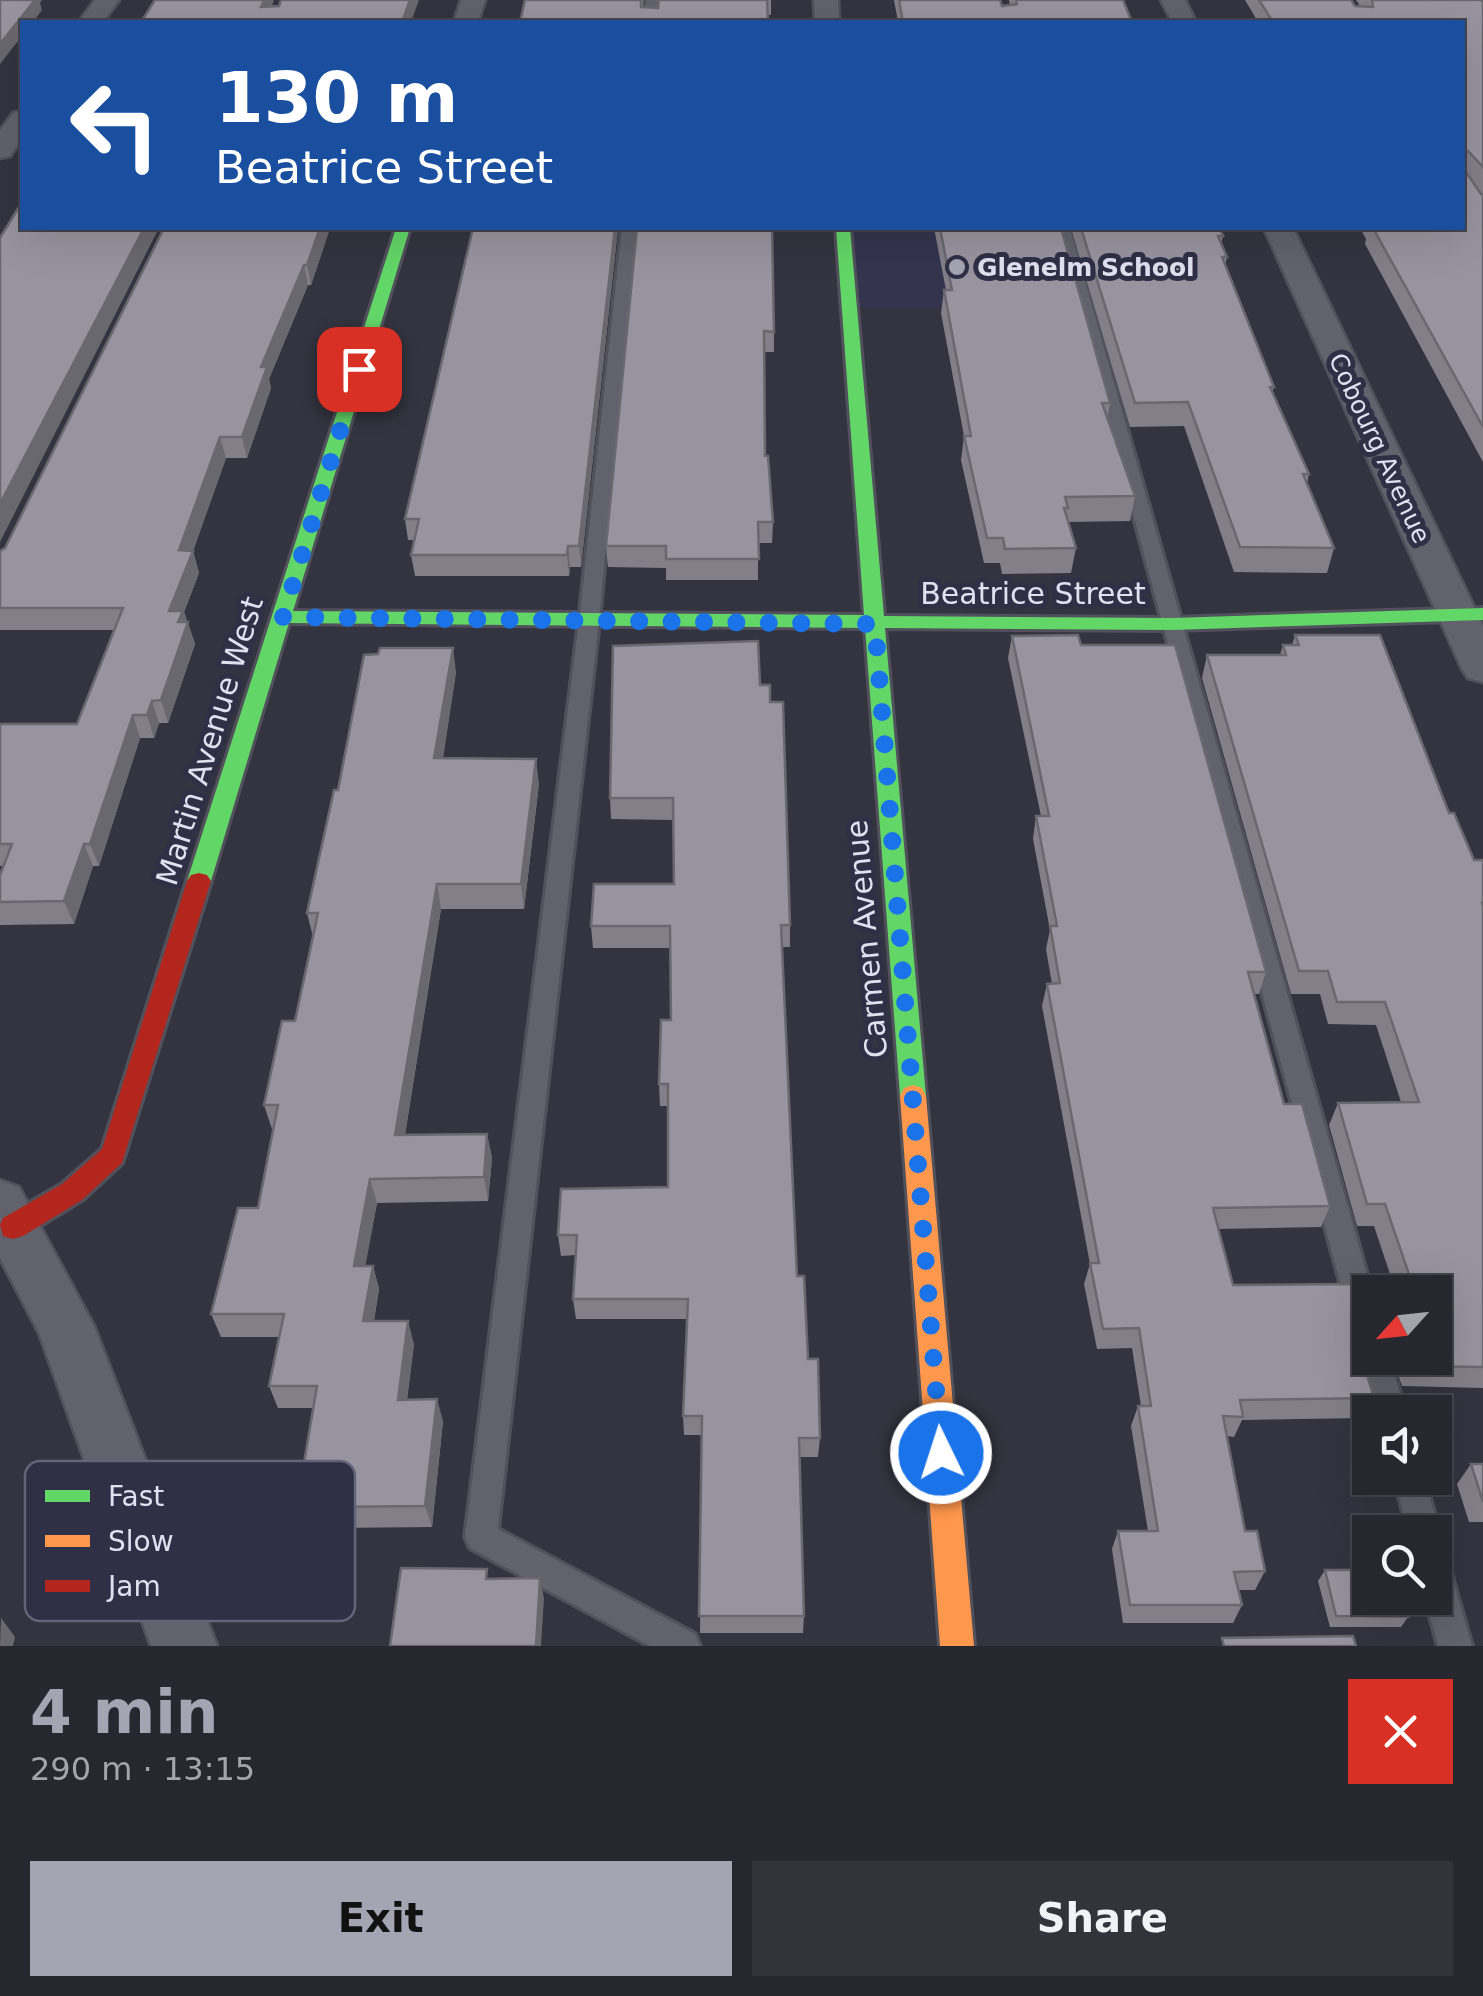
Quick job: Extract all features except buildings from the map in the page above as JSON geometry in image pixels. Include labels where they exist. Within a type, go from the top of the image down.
[{"type":"street","points":[[0,150],[20,122]]},
{"type":"street","name":"Martin Avenue West","points":[[6,1216],[72,1192],[114,1155],[402,230]]},
{"type":"street","name":"Carmen Avenue","points":[[844,230],[957,1646]]},
{"type":"street","name":"Cobourg Avenue","points":[[1279,230],[1470,614],[1483,669]]},
{"type":"street","name":"Beatrice Street","points":[[283,617],[1172,624],[1470,614]]},
{"type":"street","points":[[6,1216],[65,1326],[115,1461]]},
{"type":"street","points":[[175,1621],[184,1646]]},
{"type":"lane","points":[[629,230],[589,620],[481,1537],[683,1646]]},
{"type":"lane","points":[[1063,230],[1353,1275]]},
{"type":"lane","points":[[1447,1615],[1455,1646]]},
{"type":"shaded area","name":"Glenelm School","points":[[840,230],[1060,230],[1081,308],[847,307]]},
{"type":"traffic: fast","points":[[199,881],[402,230]]},
{"type":"traffic: fast","points":[[843,230],[913,1096]]},
{"type":"traffic: fast","points":[[283,617],[1173,624],[1483,614]]},
{"type":"traffic: slow","points":[[913,1096],[957,1646]]},
{"type":"traffic: jam","points":[[13,1227],[72,1192],[113,1155],[199,881]]},
{"type":"place","name":"Glenelm School","points":[[957,267]]},
{"type":"route","points":[[359,369],[283,617],[875,624],[941,1453]]}]
